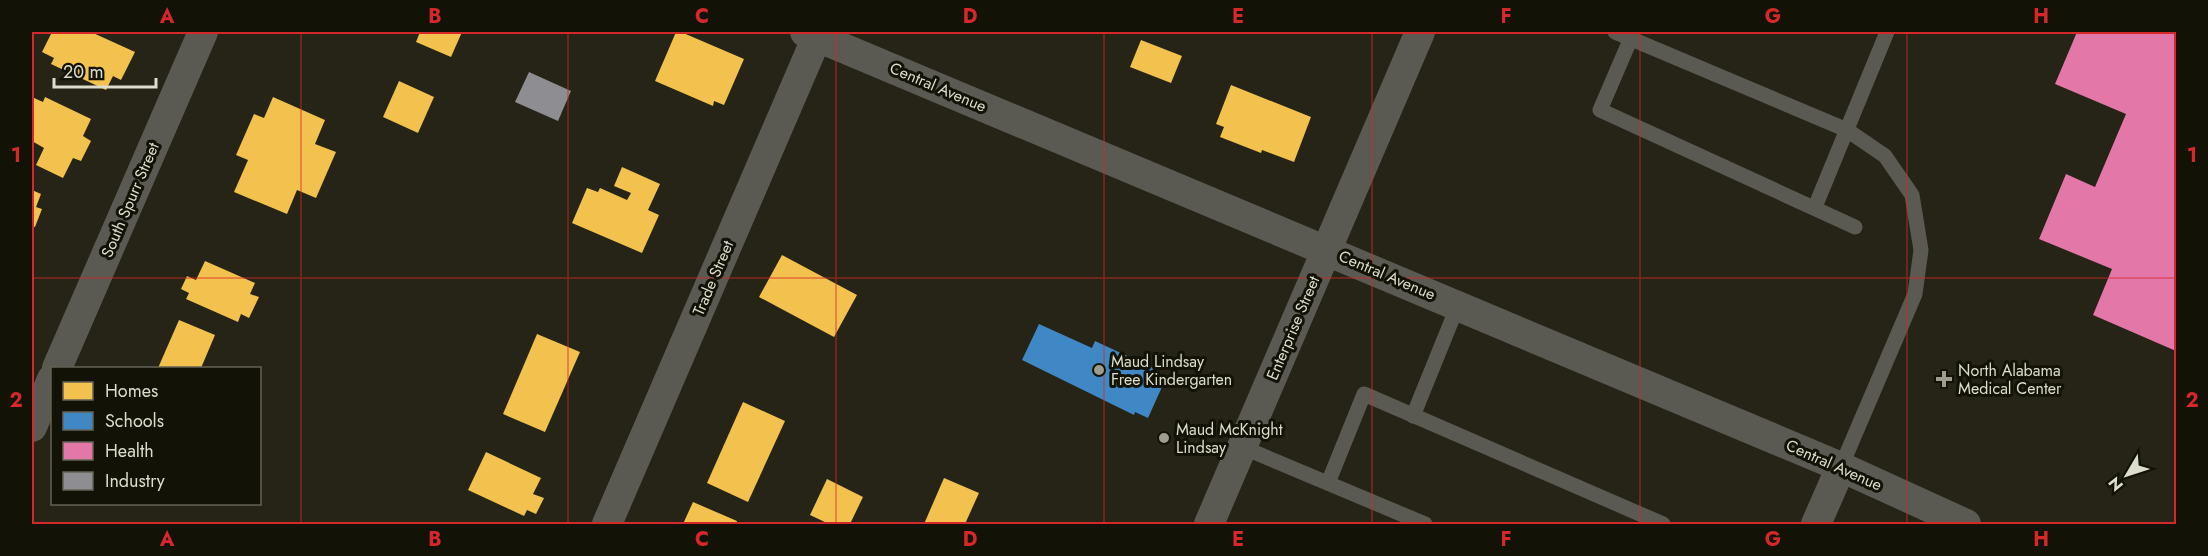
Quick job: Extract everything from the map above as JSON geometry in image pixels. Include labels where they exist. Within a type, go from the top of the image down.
[{"type":"street","name":"South Spurr Street","points":[[58,367],[203,32]]},
{"type":"street","name":"Enterprise Street","points":[[1209,525],[1420,32]]},
{"type":"street","name":"Central Avenue","points":[[813,33],[1841,467],[1966,525]]},
{"type":"street","name":"Trade Street","points":[[607,525],[813,33]]},
{"type":"street","points":[[32,427],[51,381]]},
{"type":"street","points":[[1816,525],[1841,467]]},
{"type":"lane","points":[[1615,32],[1847,129],[1885,156],[1912,195],[1921,250],[1916,294],[1841,467]]},
{"type":"lane","points":[[1815,207],[1887,32]]},
{"type":"lane","points":[[1630,38],[1600,110],[1855,226]]},
{"type":"lane","points":[[1413,416],[1458,305]]},
{"type":"lane","points":[[1329,483],[1364,394],[1662,525]]},
{"type":"lane","points":[[1242,447],[1425,525]]},
{"type":"building: Homes","points":[[52,32],[91,32],[135,52],[121,80],[113,76],[106,90],[51,64],[54,58],[42,52]]},
{"type":"building: Homes","points":[[420,32],[462,32],[451,57],[416,42]]},
{"type":"building: Homes","points":[[676,32],[681,32],[744,59],[724,105],[714,101],[713,106],[655,81]]},
{"type":"building: Homes","points":[[1141,40],[1182,56],[1171,83],[1130,67]]},
{"type":"building: Homes","points":[[399,81],[434,97],[418,133],[383,117]]},
{"type":"building: Homes","points":[[1231,85],[1311,117],[1294,162],[1262,150],[1261,153],[1220,137],[1224,127],[1216,124]]},
{"type":"building: Homes","points":[[32,97],[43,102],[45,97],[91,119],[83,136],[91,141],[81,161],[73,158],[63,178],[36,165],[44,148],[32,141]]},
{"type":"building: Homes","points":[[273,97],[325,120],[315,144],[336,152],[316,198],[297,190],[287,214],[234,192],[248,160],[236,155],[254,114],[264,118]]},
{"type":"building: Homes","points":[[622,167],[660,184],[648,210],[659,215],[642,253],[572,223],[587,188],[598,192],[600,188],[627,200],[631,193],[614,186]]},
{"type":"building: Homes","points":[[32,190],[41,194],[36,207],[42,209],[35,227],[32,226]]},
{"type":"building: Homes","points":[[782,255],[857,295],[834,337],[759,297]]},
{"type":"building: Homes","points":[[205,261],[255,283],[250,294],[259,297],[249,318],[241,314],[238,322],[186,299],[189,293],[181,289],[187,276],[196,280]]},
{"type":"building: Homes","points":[[179,320],[215,335],[201,367],[158,367]]},
{"type":"building: Homes","points":[[537,334],[580,352],[545,432],[503,414]]},
{"type":"building: Homes","points":[[743,402],[785,421],[748,502],[707,483]]},
{"type":"building: Homes","points":[[486,452],[541,478],[533,494],[544,498],[536,514],[527,510],[524,516],[468,490]]},
{"type":"building: Homes","points":[[944,478],[979,493],[965,524],[924,524]]},
{"type":"building: Homes","points":[[827,479],[863,497],[850,524],[829,524],[810,515]]},
{"type":"building: Homes","points":[[693,502],[737,521],[736,524],[683,524]]},
{"type":"building: Schools","name":"Maud Lindsay Free Kindergarten","points":[[1039,324],[1092,348],[1095,341],[1153,368],[1152,372],[1166,378],[1148,418],[1135,412],[1134,415],[1022,360]]},
{"type":"building: Health","points":[[2077,32],[2176,32],[2176,351],[2093,315],[2112,269],[2039,239],[2066,174],[2095,187],[2126,114],[2055,84]]},
{"type":"building: Industry","points":[[529,72],[571,91],[558,121],[515,102]]},
{"type":"place","name":"Maud Lindsay Free Kindergarten","points":[[1099,370]]},
{"type":"place","name":"North Alabama Medical Center","points":[[1944,379]]},
{"type":"place","name":"Maud McKnight Lindsay","points":[[1164,438]]}]
